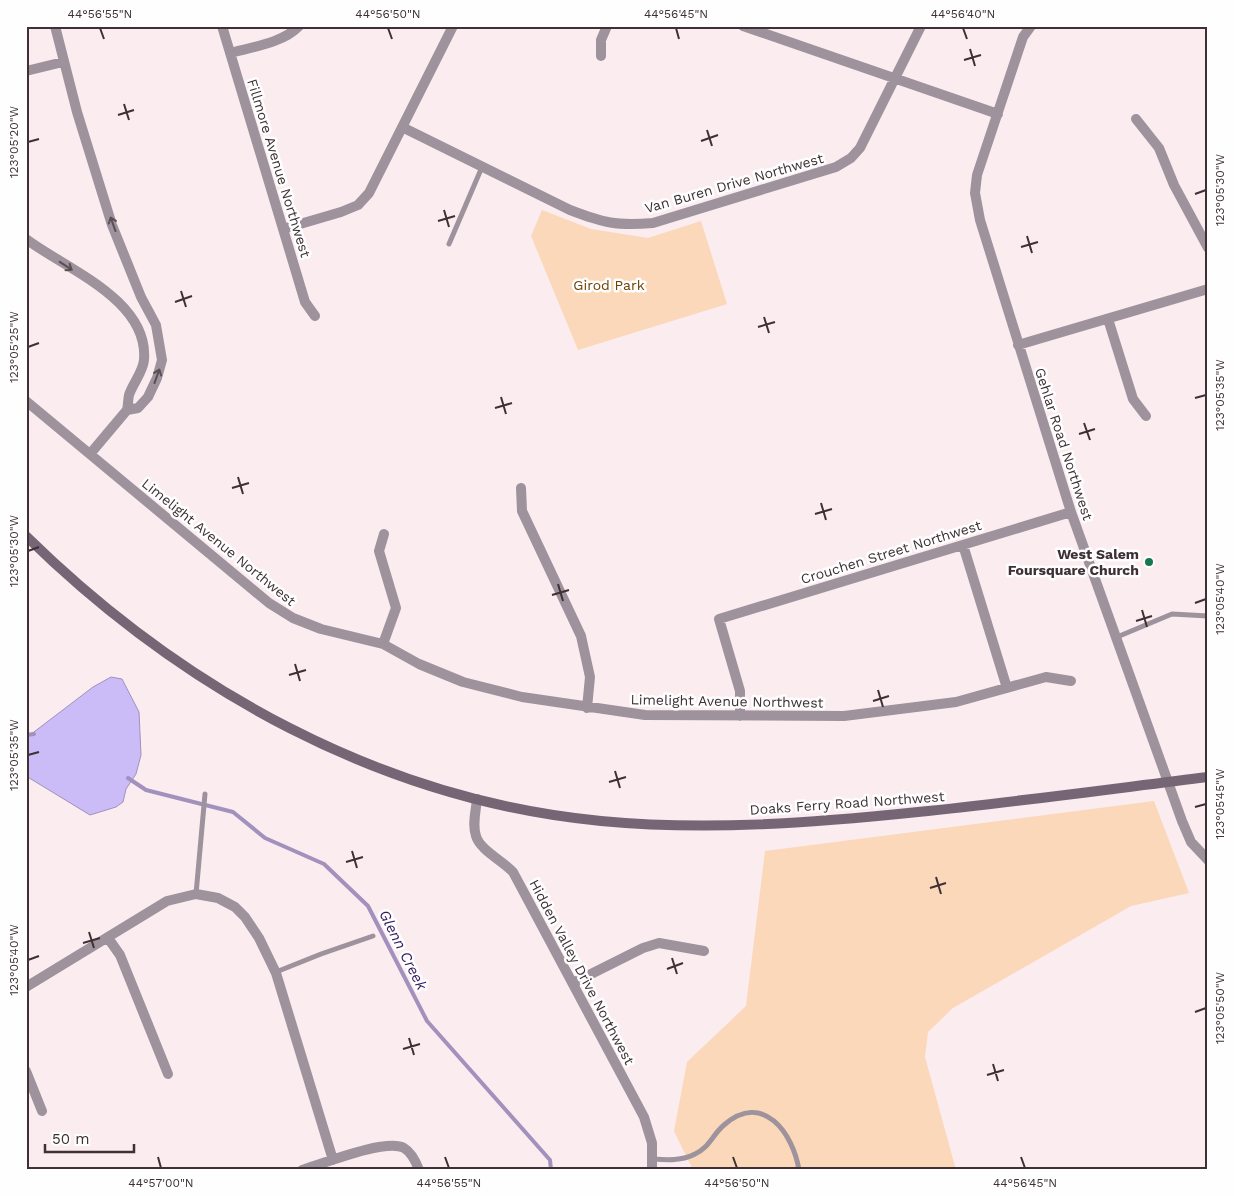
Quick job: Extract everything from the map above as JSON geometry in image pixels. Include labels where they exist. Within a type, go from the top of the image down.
[{"type":"main road","name":"Doaks Ferry Road Northwest","points":[[26,536],[54,563],[124,622],[190,670],[240,701],[298,733],[349,757],[424,784],[477,799],[600,821],[678,825],[738,825],[843,820],[1208,777]]},
{"type":"street","points":[[55,26],[77,112],[112,225],[141,296],[156,325],[162,360],[158,378],[148,397],[138,408],[127,410]]},
{"type":"street","name":"Fillmore Avenue Northwest","points":[[222,26],[304,302],[314,316]]},
{"type":"street","points":[[230,53],[281,38],[292,33],[299,26]]},
{"type":"street","points":[[283,229],[358,205],[369,193],[404,128],[453,26]]},
{"type":"street","points":[[601,56],[601,40],[607,26]]},
{"type":"street","points":[[743,26],[757,28],[895,79],[998,114]]},
{"type":"street","name":"Van Buren Drive Northwest","points":[[404,128],[570,210],[598,221],[624,226],[653,223],[836,167],[851,158],[860,148],[921,26]]},
{"type":"street","name":"Gehlar Road Northwest","points":[[1031,26],[1022,37],[977,175],[975,193],[980,220],[1071,512],[1191,842],[1208,860]]},
{"type":"street","points":[[26,71],[63,62]]},
{"type":"street","points":[[1136,119],[1159,148],[1174,185],[1208,248]]},
{"type":"street","points":[[26,239],[119,300],[135,320],[143,343],[144,361],[130,395],[127,410],[90,454]]},
{"type":"street","points":[[1018,345],[1208,289]]},
{"type":"street","points":[[1108,319],[1132,399],[1146,416]]},
{"type":"street","name":"Limelight Avenue Northwest","points":[[26,401],[277,608],[293,618],[321,629],[383,644],[419,664],[463,682],[522,698],[645,715],[861,715],[956,702],[1046,677],[1072,680]]},
{"type":"street","points":[[521,488],[522,511],[581,636],[590,677],[588,708]]},
{"type":"street","name":"Crouchen Street Northwest","points":[[740,716],[740,691],[719,619],[1071,512]]},
{"type":"street","points":[[383,644],[395,616],[396,608],[379,551],[384,534]]},
{"type":"street","points":[[963,545],[1007,688]]},
{"type":"street","name":"Hidden Valley Drive Northwest","points":[[477,799],[475,835],[480,844],[503,861],[513,872],[644,1117],[652,1143],[653,1164]]},
{"type":"street","points":[[26,987],[167,901],[196,894],[218,898],[235,907],[245,917],[259,938],[276,973],[333,1160]]},
{"type":"street","points":[[108,938],[120,955],[168,1074]]},
{"type":"street","points":[[573,984],[643,948],[659,943],[704,951]]},
{"type":"street","points":[[26,1071],[42,1112]]},
{"type":"street","points":[[302,1170],[394,1144],[404,1148],[416,1161],[418,1170]]},
{"type":"lane","points":[[449,244],[482,167]]},
{"type":"lane","points":[[1116,637],[1172,614],[1208,616]]},
{"type":"lane","points":[[196,894],[205,794]]},
{"type":"lane","points":[[276,973],[321,954],[373,936]]},
{"type":"lane","points":[[653,1164],[677,1160],[695,1154],[710,1143],[723,1125],[740,1113],[762,1114],[781,1126],[796,1152],[800,1170]]},
{"type":"green space","name":"Girod Park","points":[[542,210],[591,229],[648,238],[701,221],[727,304],[578,350],[531,236]]},
{"type":"green space","points":[[1154,801],[1189,893],[1131,906],[953,1008],[928,1032],[925,1057],[956,1170],[693,1170],[674,1131],[687,1062],[746,1006],[765,851]]},
{"type":"shaded area","points":[[111,677],[122,679],[139,712],[141,755],[136,774],[126,789],[123,802],[116,807],[90,815],[26,776],[26,738],[93,687]]},
{"type":"waterway","name":"Glenn Creek","points":[[26,735],[34,734]]},
{"type":"waterway","name":"Glenn Creek","points":[[128,778],[146,790],[233,812],[265,838],[324,864],[368,906],[427,1021],[550,1160],[551,1170]]},
{"type":"place","name":"West Salem Foursquare Church","points":[[1149,562]]}]
